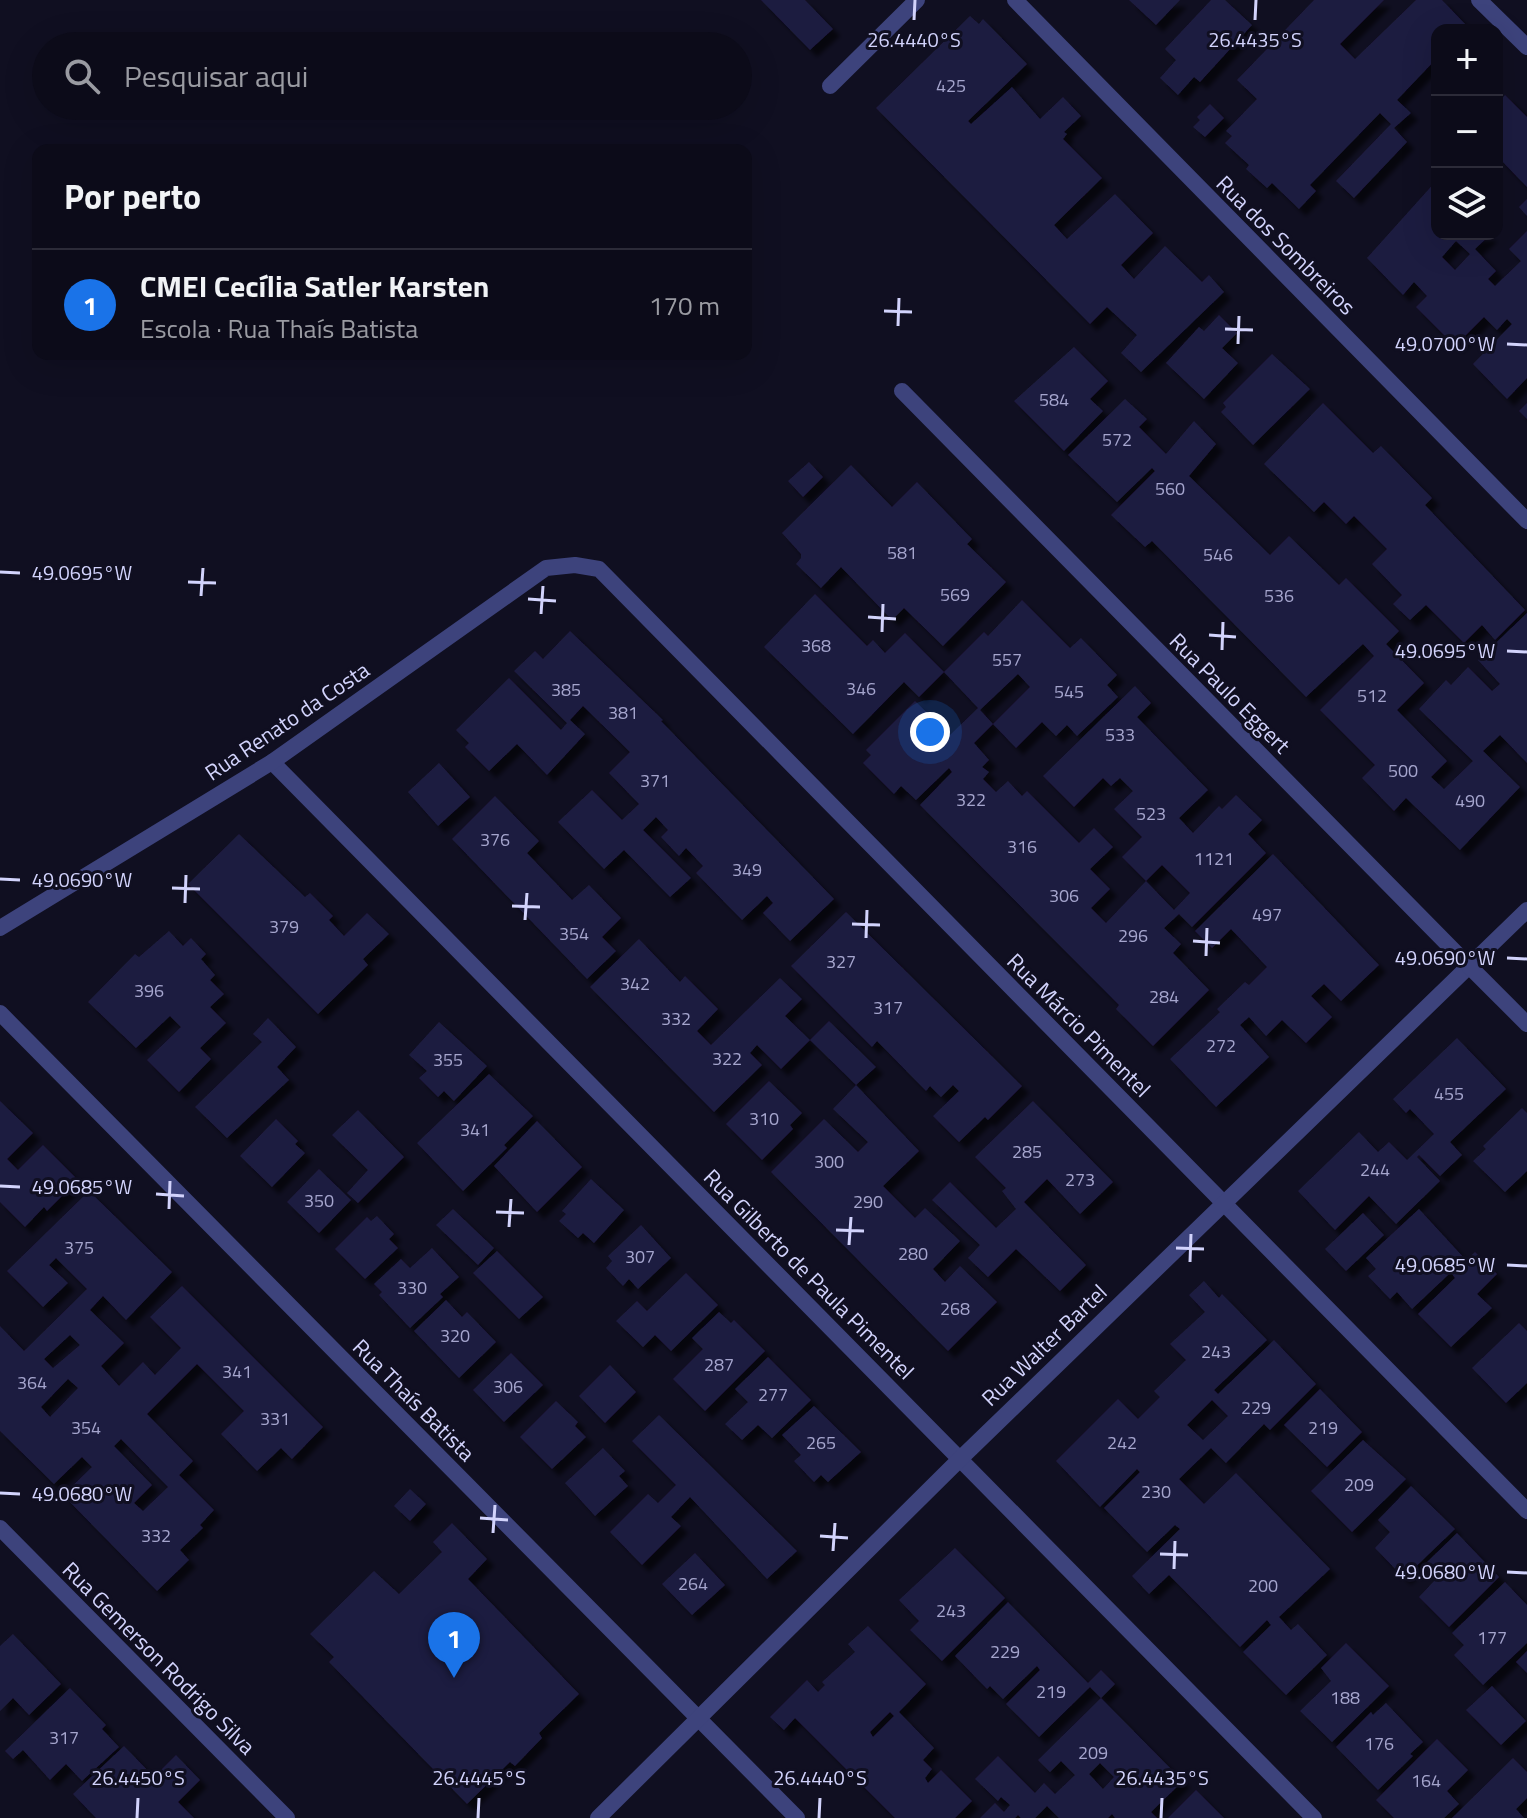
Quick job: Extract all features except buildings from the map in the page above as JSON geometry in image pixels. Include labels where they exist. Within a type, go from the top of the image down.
[{"type":"street","points":[[830,86],[917,0]]},
{"type":"street","name":"Rua dos Sombreiros","points":[[1015,0],[1527,521]]},
{"type":"street","points":[[1479,0],[1527,47]]},
{"type":"street","name":"Rua Paulo Eggert","points":[[902,391],[1527,1024]]},
{"type":"street","name":"Rua Renato da Costa","points":[[0,928],[272,762],[546,568],[575,565],[599,569]]},
{"type":"street","name":"Rua Márcio Pimentel","points":[[599,569],[1527,1511]]},
{"type":"street","name":"Rua Gilberto de Paula Pimentel","points":[[272,762],[1314,1818]]},
{"type":"street","name":"Rua Walter Bartel","points":[[598,1818],[960,1459],[1527,910]]},
{"type":"street","name":"Rua Thaís Batista","points":[[0,1013],[797,1818]]},
{"type":"street","name":"Rua Gemerson Rodrigo Silva","points":[[0,1528],[287,1818]]},
{"type":"place","name":"CMEI Cecília Satler Karsten","points":[[454,1678]]}]
